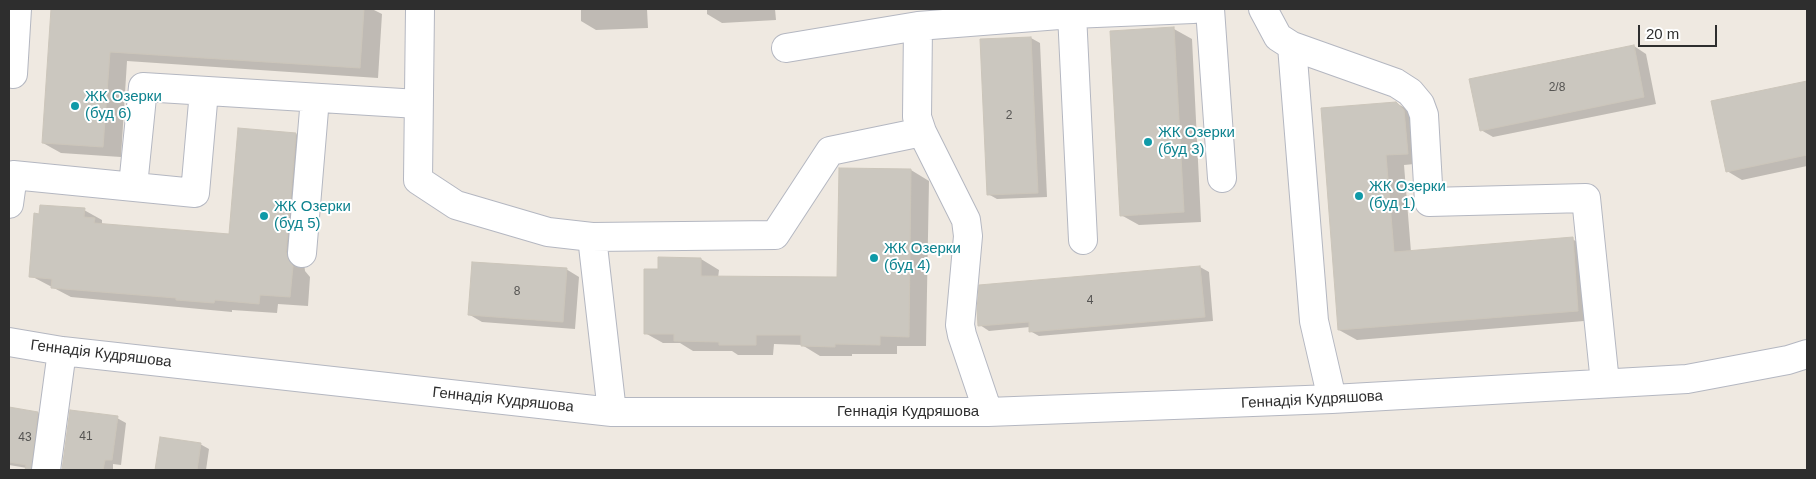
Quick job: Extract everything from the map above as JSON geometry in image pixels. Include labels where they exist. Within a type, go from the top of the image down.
[{"type":"street","points":[[13,74],[17,9]]},
{"type":"street","points":[[420,9],[418,180],[456,205],[548,232],[592,237],[775,235],[830,151],[922,132]]},
{"type":"street","points":[[786,48],[918,26],[1072,14],[1193,9]]},
{"type":"street","points":[[1210,9],[1222,178]]},
{"type":"street","points":[[1263,9],[1278,37],[1292,46],[1396,83],[1410,92],[1420,104],[1424,115],[1429,202],[1586,198],[1605,383]]},
{"type":"street","points":[[1072,14],[1084,240]]},
{"type":"street","points":[[918,26],[917,117],[922,132],[966,220],[968,236],[960,325],[988,412]]},
{"type":"street","points":[[1292,46],[1314,321],[1332,399]]},
{"type":"street","points":[[133,186],[143,87],[418,104]]},
{"type":"street","points":[[9,204],[14,175],[195,192],[204,91]]},
{"type":"street","points":[[302,253],[316,98]]},
{"type":"street","points":[[592,237],[612,412]]},
{"type":"street","name":"Геннадія Кудряшова","points":[[9,342],[62,350],[612,412],[988,412],[1332,399],[1687,378],[1788,360],[1807,354]]},
{"type":"street","points":[[46,470],[62,350]]},
{"type":"building","name":"ЖК Озерки (буд 6)","points":[[51,9],[364,9],[360,68],[110,52],[103,147],[42,143]]},
{"type":"building","name":"ЖК Озерки (буд 3)","points":[[1174,27],[1184,212],[1120,216],[1110,31]]},
{"type":"building","points":[[1031,37],[1038,193],[987,195],[980,39]]},
{"type":"building","points":[[1634,45],[1644,97],[1480,131],[1469,79]]},
{"type":"building","points":[[1807,81],[1807,155],[1726,172],[1711,101]]},
{"type":"building","name":"ЖК Озерки (буд 1)","points":[[1396,102],[1404,110],[1408,154],[1386,155],[1394,252],[1573,237],[1578,311],[1338,330],[1321,108]]},
{"type":"building","name":"ЖК Озерки (буд 5)","points":[[238,128],[296,133],[286,252],[293,266],[290,297],[260,295],[259,304],[215,300],[214,303],[51,288],[52,279],[29,277],[34,213],[39,214],[40,205],[85,208],[84,217],[95,218],[94,223],[229,234]]},
{"type":"building","name":"ЖК Озерки (буд 4)","points":[[839,168],[911,169],[909,337],[880,336],[880,345],[835,344],[835,347],[801,346],[801,335],[756,335],[756,345],[719,345],[719,342],[674,341],[674,334],[644,334],[644,269],[658,269],[658,257],[701,258],[701,276],[837,277]]},
{"type":"building","points":[[472,262],[567,268],[563,322],[468,315]]},
{"type":"building","points":[[1200,266],[1205,317],[1029,332],[1029,322],[978,326],[979,285]]},
{"type":"building","points":[[9,407],[38,412],[31,470],[25,470],[26,465],[9,462]]},
{"type":"building","points":[[70,410],[118,416],[112,460],[105,460],[103,470],[62,470]]},
{"type":"building","points":[[160,437],[201,443],[197,470],[155,470]]},
{"type":"place","name":"ЖК Озерки (буд 6)","points":[[75,106]]},
{"type":"place","name":"ЖК Озерки (буд 3)","points":[[1148,142]]},
{"type":"place","name":"ЖК Озерки (буд 1)","points":[[1359,196]]},
{"type":"place","name":"ЖК Озерки (буд 5)","points":[[264,216]]},
{"type":"place","name":"ЖК Озерки (буд 4)","points":[[874,258]]}]
